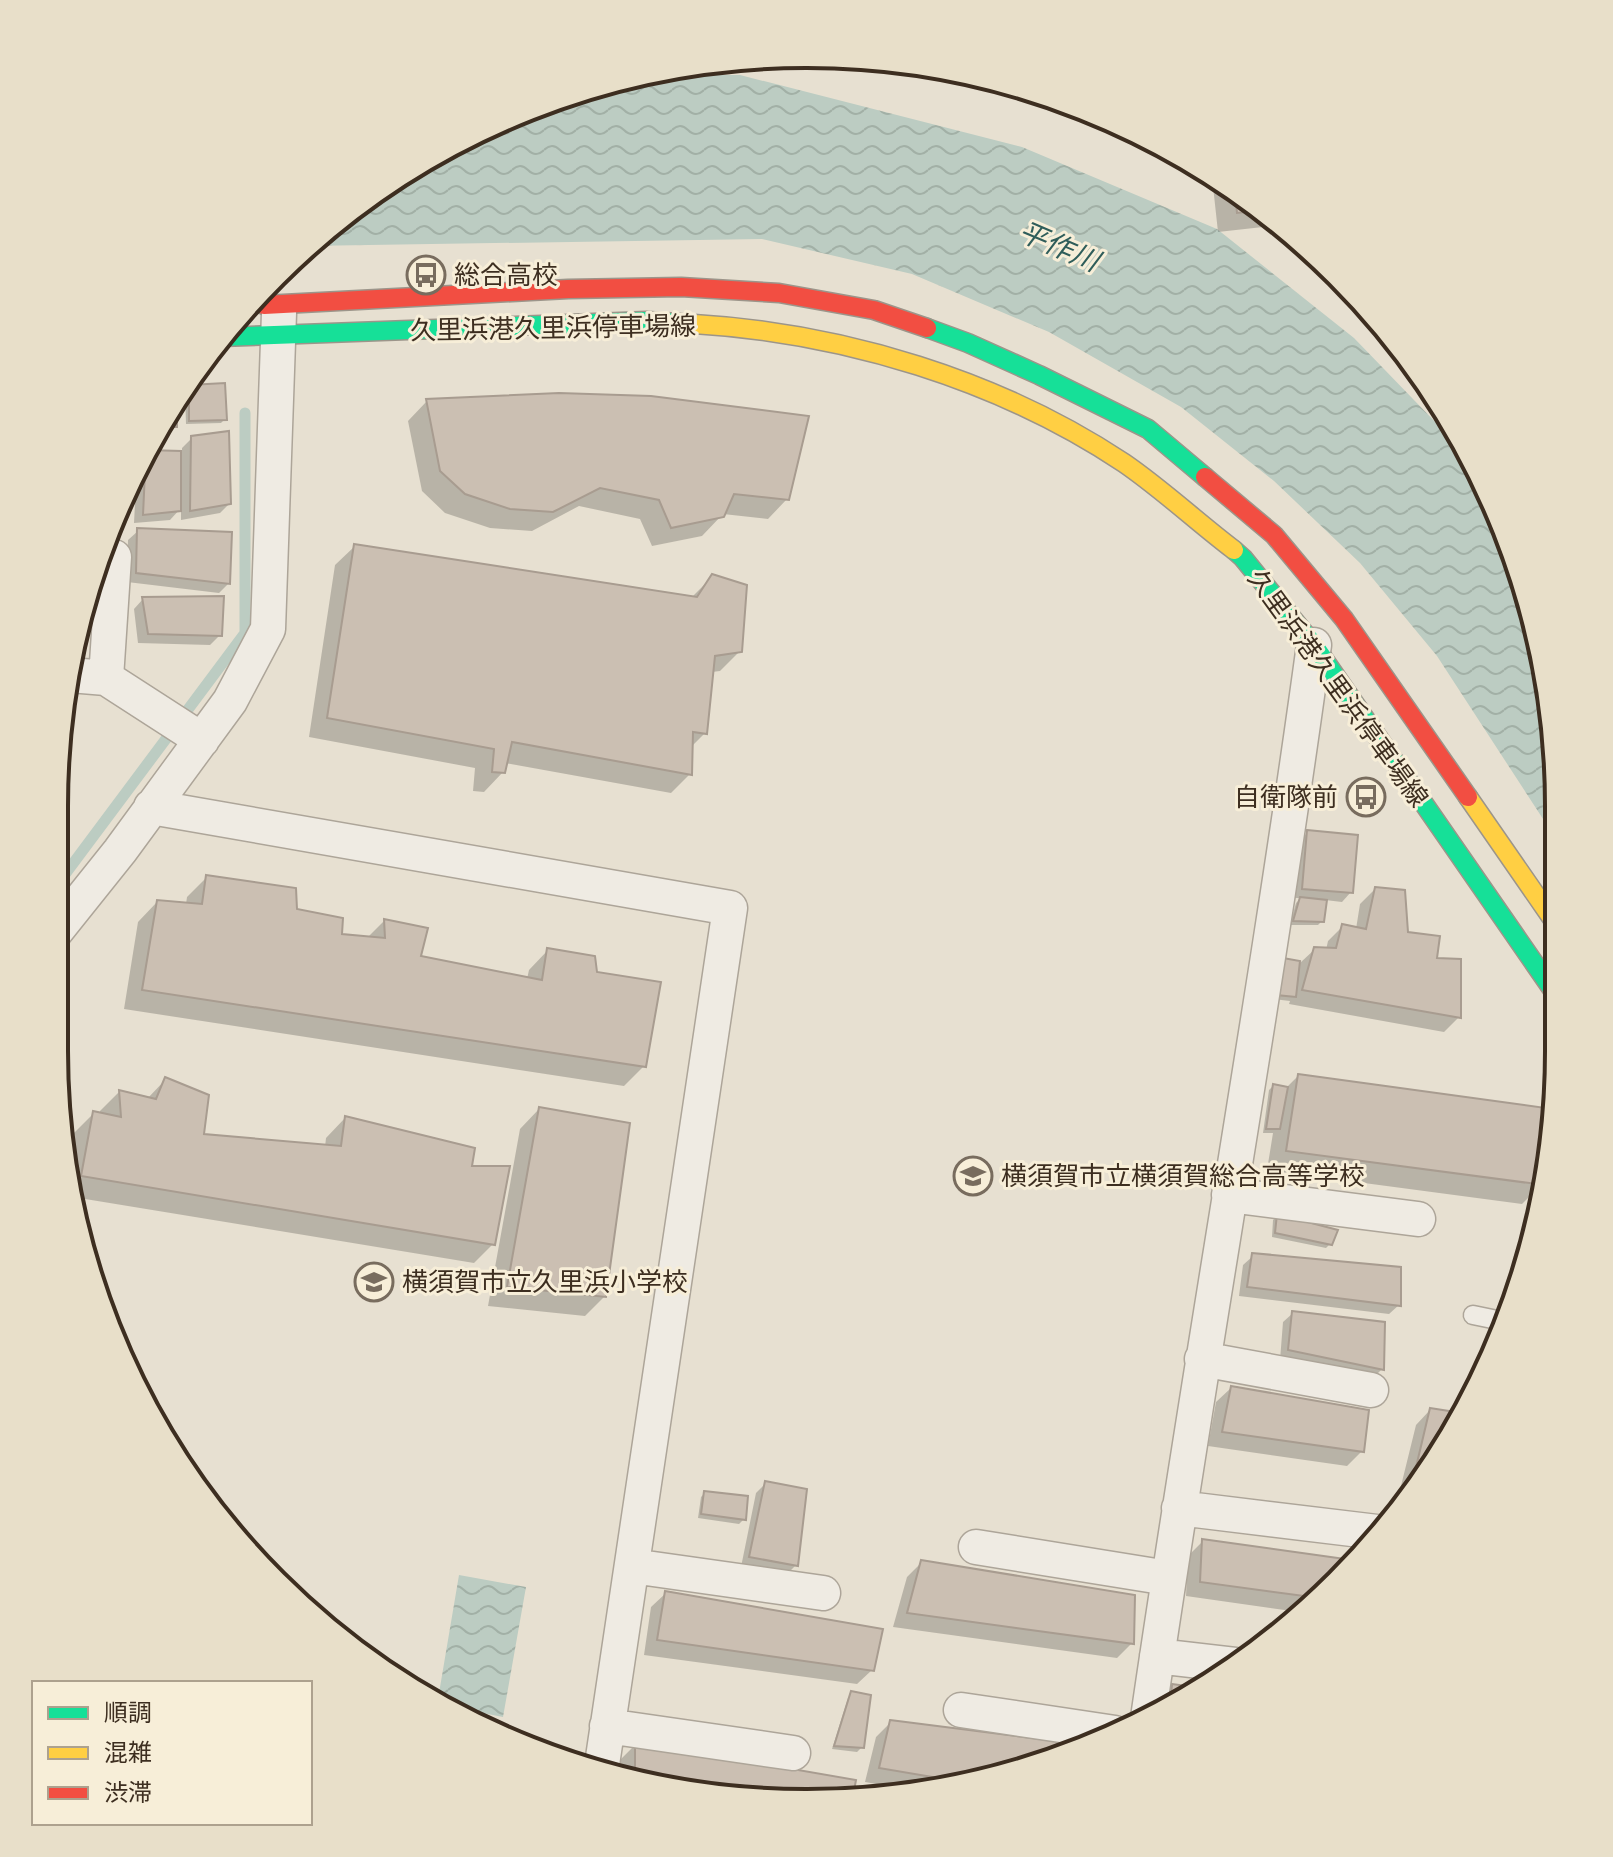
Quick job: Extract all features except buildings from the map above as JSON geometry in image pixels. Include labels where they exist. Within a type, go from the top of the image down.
[{"type":"main road","name":"久里浜港久里浜停車場線","points":[[247,325],[269,315],[568,289],[681,287],[779,293],[874,310],[968,343],[1148,429],[1274,535],[1344,619],[1545,908]]},
{"type":"main road","name":"久里浜港久里浜停車場線","points":[[269,315],[647,321],[744,327],[837,343],[931,371],[999,397],[1059,425],[1125,464],[1243,558],[1314,645],[1545,972]]},
{"type":"street","points":[[68,915],[230,701],[268,629],[269,315]]},
{"type":"street","points":[[106,678],[114,557],[112,557]]},
{"type":"street","points":[[1150,1704],[1202,1359],[1292,810],[1314,645]]},
{"type":"street","points":[[80,676],[106,678],[202,740]]},
{"type":"street","points":[[151,807],[730,908],[602,1760]]},
{"type":"street","points":[[1229,1195],[1418,1219]]},
{"type":"street","points":[[1202,1359],[1371,1390]]},
{"type":"street","points":[[1179,1508],[1367,1531]]},
{"type":"street","points":[[976,1547],[1168,1578]]},
{"type":"street","points":[[632,1566],[823,1593]]},
{"type":"street","points":[[1157,1656],[1219,1663]]},
{"type":"street","points":[[961,1710],[1095,1730]]},
{"type":"street","points":[[607,1726],[793,1753]]},
{"type":"lane","points":[[1473,1315],[1494,1319]]},
{"type":"water","name":"平作川","points":[[704,75],[740,75],[1022,147],[1217,229],[1354,338],[1440,426],[1446,437],[1489,524],[1520,615],[1539,710],[1545,822],[1437,656],[1360,563],[1274,481],[1181,407],[1049,332],[912,274],[762,239],[327,246],[396,192],[480,144],[524,124],[615,93]]},
{"type":"water","points":[[459,1575],[526,1587],[503,1717],[478,1712],[439,1691]]},
{"type":"waterway","points":[[68,870],[245,633],[245,413]]},
{"type":"traffic: fast","points":[[238,336],[647,321],[694,324]]},
{"type":"traffic: fast","points":[[927,328],[1039,375],[1148,429],[1205,477]]},
{"type":"traffic: fast","points":[[1234,550],[1314,645],[1545,979]]},
{"type":"traffic: slow","points":[[694,324],[750,329],[863,350],[973,385],[1076,434],[1124,463],[1234,550]]},
{"type":"traffic: slow","points":[[1468,797],[1545,908]]},
{"type":"traffic: jam","points":[[265,305],[568,289],[681,287],[779,293],[874,310],[927,328]]},
{"type":"traffic: jam","points":[[1205,477],[1274,535],[1344,619],[1468,797]]},
{"type":"place","name":"総合高校","points":[[426,275]]},
{"type":"place","name":"自衛隊前","points":[[1366,797]]},
{"type":"place","name":"横須賀市立横須賀総合高等学校","points":[[973,1176]]},
{"type":"place","name":"横須賀市立久里浜小学校","points":[[374,1282]]}]
